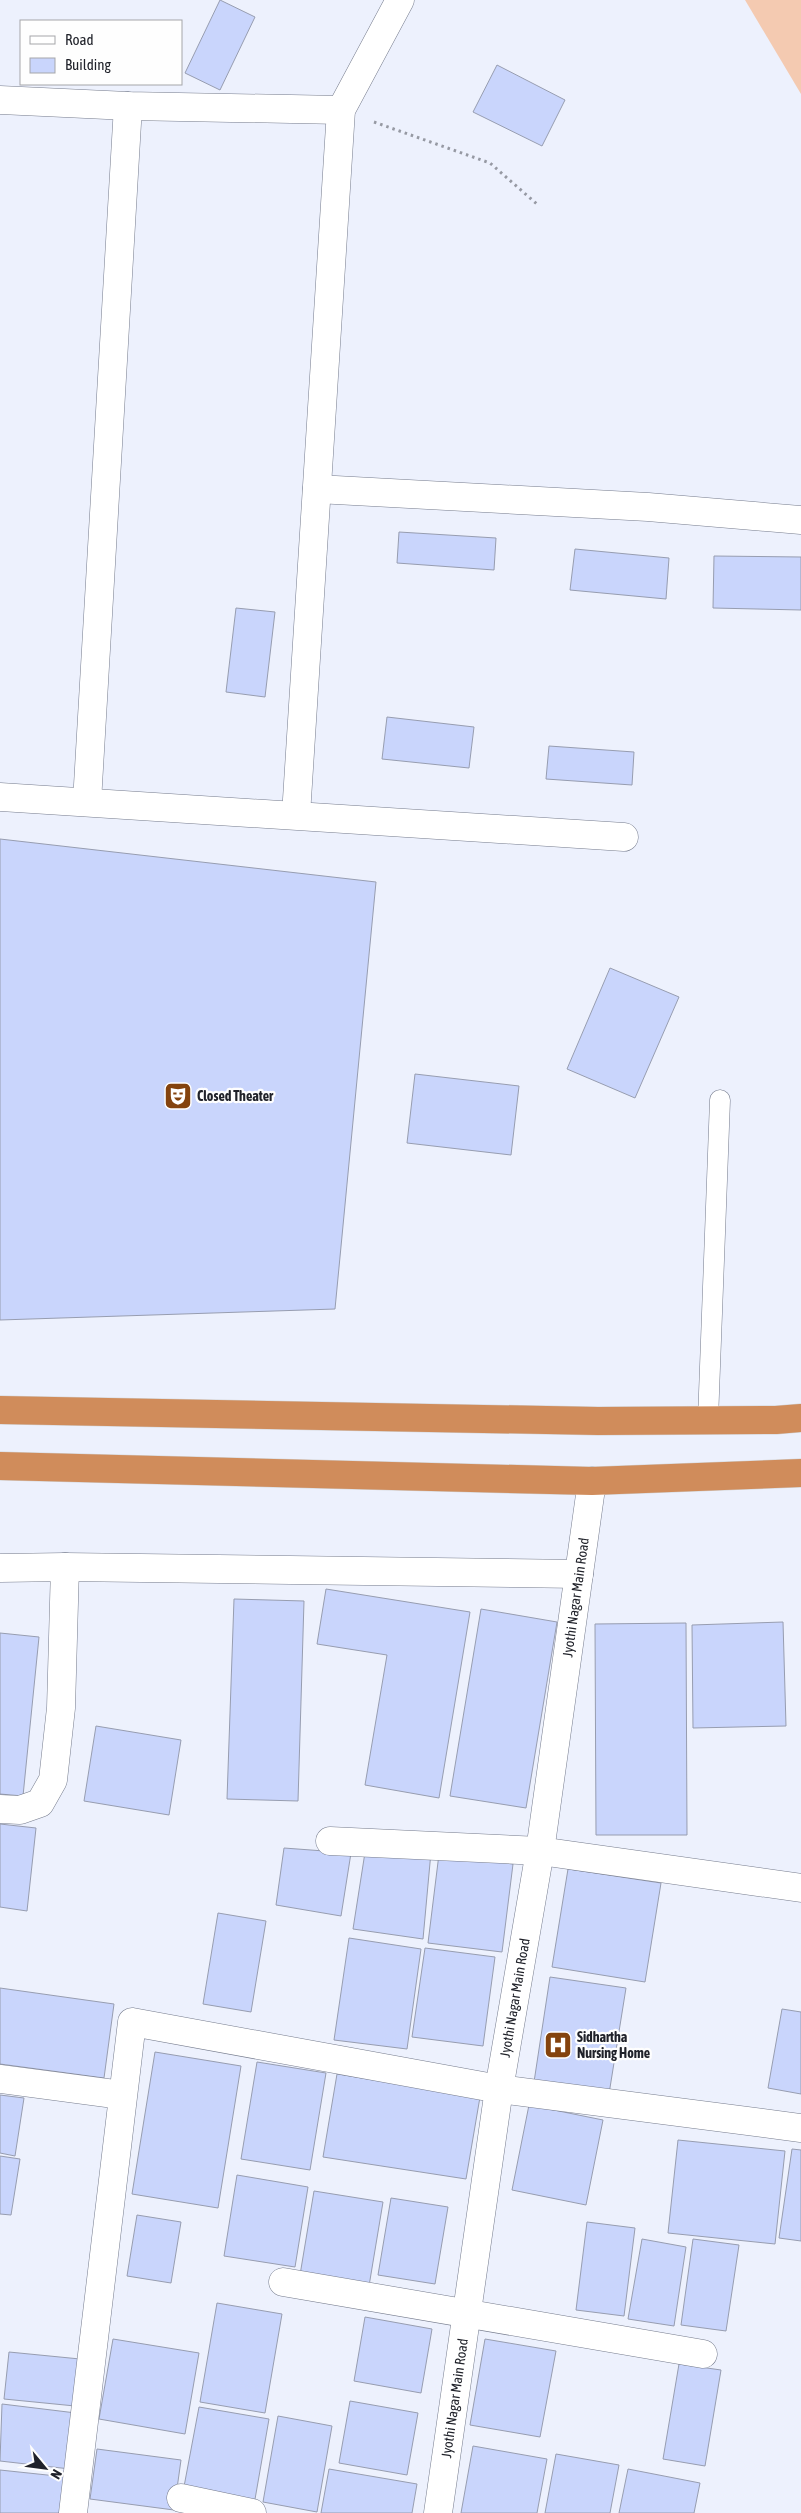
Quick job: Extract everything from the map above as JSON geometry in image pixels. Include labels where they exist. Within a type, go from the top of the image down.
[{"type":"highway","points":[[0,1410],[588,1420],[801,1418]]},
{"type":"highway","points":[[0,1466],[592,1481],[801,1473]]},
{"type":"street","points":[[296,816],[341,110],[400,0]]},
{"type":"street","points":[[0,100],[128,106],[341,110]]},
{"type":"street","points":[[87,802],[128,106]]},
{"type":"street","points":[[317,489],[648,507],[801,520]]},
{"type":"street","points":[[0,797],[624,837]]},
{"type":"street","name":"Jyothi Nagar Main Road","points":[[438,2513],[499,2089],[540,1851],[592,1481]]},
{"type":"street","points":[[0,1568],[65,1566],[579,1574]]},
{"type":"street","points":[[0,1809],[20,1810],[40,1803],[53,1780],[61,1708],[65,1566]]},
{"type":"street","points":[[330,1841],[540,1851],[801,1888]]},
{"type":"street","points":[[73,2513],[132,2022],[499,2089],[801,2128]]},
{"type":"street","points":[[0,2080],[122,2095]]},
{"type":"street","points":[[283,2282],[703,2354]]},
{"type":"street","points":[[181,2498],[252,2513]]},
{"type":"lane","points":[[708,1420],[720,1100]]},
{"type":"path","points":[[341,110],[490,164],[538,205]]},
{"type":"shaded area","points":[[745,0],[801,0],[801,94]]},
{"type":"building","points":[[220,0],[255,17],[220,90],[185,73]]},
{"type":"building","points":[[497,65],[565,100],[542,146],[473,112]]},
{"type":"building","points":[[399,532],[496,538],[494,570],[397,563]]},
{"type":"building","points":[[575,549],[669,558],[666,599],[570,590]]},
{"type":"building","points":[[714,556],[801,557],[801,610],[713,608]]},
{"type":"building","points":[[236,608],[275,612],[265,697],[226,692]]},
{"type":"building","points":[[387,717],[474,727],[469,768],[382,759]]},
{"type":"building","points":[[549,746],[634,752],[632,785],[546,779]]},
{"type":"building","name":"Closed Theater","points":[[0,839],[376,882],[335,1309],[0,1320]]},
{"type":"building","points":[[610,968],[679,997],[635,1098],[567,1069]]},
{"type":"building","points":[[415,1074],[519,1086],[511,1155],[407,1143]]},
{"type":"building","points":[[326,1589],[470,1612],[439,1798],[365,1785],[387,1655],[317,1644]]},
{"type":"building","points":[[234,1599],[304,1601],[298,1801],[227,1799]]},
{"type":"building","points":[[481,1609],[557,1622],[526,1808],[450,1796]]},
{"type":"building","points":[[783,1622],[786,1726],[693,1728],[692,1625]]},
{"type":"building","points":[[686,1623],[687,1835],[596,1835],[595,1624]]},
{"type":"building","points":[[0,1633],[39,1637],[23,1796],[0,1794]]},
{"type":"building","points":[[96,1726],[181,1740],[169,1815],[84,1801]]},
{"type":"building","points":[[0,1824],[36,1828],[27,1911],[0,1907]]},
{"type":"building","points":[[366,1846],[431,1852],[423,1939],[353,1929]]},
{"type":"building","points":[[284,1848],[351,1853],[341,1916],[276,1905]]},
{"type":"building","points":[[439,1854],[513,1864],[502,1952],[428,1943]]},
{"type":"building","points":[[568,1869],[661,1883],[645,1982],[552,1967]]},
{"type":"building","points":[[218,1913],[266,1921],[251,2012],[203,2004]]},
{"type":"building","points":[[349,1938],[421,1949],[407,2049],[334,2040]]},
{"type":"building","points":[[425,1948],[495,1957],[483,2046],[412,2037]]},
{"type":"building","points":[[550,1977],[626,1988],[609,2094],[534,2082]]},
{"type":"building","points":[[0,1988],[114,2004],[104,2078],[0,2064]]},
{"type":"building","points":[[782,2009],[801,2012],[801,2094],[768,2088]]},
{"type":"building","points":[[155,2052],[241,2066],[218,2208],[132,2194]]},
{"type":"building","points":[[257,2062],[326,2073],[310,2170],[241,2159]]},
{"type":"building","points":[[337,2074],[480,2097],[466,2179],[323,2157]]},
{"type":"building","points":[[0,2095],[24,2098],[15,2156],[0,2153]]},
{"type":"building","points":[[529,2105],[603,2120],[586,2205],[512,2190]]},
{"type":"building","points":[[678,2140],[785,2151],[775,2244],[668,2233]]},
{"type":"building","points":[[792,2149],[801,2150],[801,2241],[779,2238]]},
{"type":"building","points":[[0,2156],[20,2159],[11,2215],[0,2214]]},
{"type":"building","points":[[237,2175],[308,2187],[295,2267],[224,2256]]},
{"type":"building","points":[[314,2191],[383,2202],[369,2286],[300,2275]]},
{"type":"building","points":[[391,2198],[448,2207],[435,2284],[378,2275]]},
{"type":"building","points":[[137,2215],[181,2222],[171,2283],[127,2276]]},
{"type":"building","points":[[587,2222],[635,2228],[624,2316],[576,2310]]},
{"type":"building","points":[[642,2239],[686,2247],[674,2326],[628,2319]]},
{"type":"building","points":[[693,2239],[739,2245],[726,2331],[681,2325]]},
{"type":"building","points":[[217,2303],[282,2314],[265,2413],[200,2402]]},
{"type":"building","points":[[365,2317],[432,2329],[421,2393],[354,2381]]},
{"type":"building","points":[[113,2339],[199,2353],[185,2434],[99,2419]]},
{"type":"building","points":[[485,2339],[556,2351],[540,2437],[470,2425]]},
{"type":"building","points":[[9,2352],[80,2359],[75,2406],[4,2399]]},
{"type":"building","points":[[679,2364],[721,2370],[705,2466],[663,2459]]},
{"type":"building","points":[[350,2401],[418,2413],[407,2475],[339,2463]]},
{"type":"building","points":[[2,2404],[76,2413],[70,2469],[0,2461]]},
{"type":"building","points":[[199,2407],[269,2419],[254,2505],[183,2492]]},
{"type":"building","points":[[278,2416],[332,2426],[317,2512],[263,2502]]},
{"type":"building","points":[[473,2446],[547,2459],[537,2513],[461,2513]]},
{"type":"building","points":[[97,2449],[181,2460],[174,2510],[90,2499]]},
{"type":"building","points":[[556,2454],[619,2465],[610,2513],[545,2513]]},
{"type":"building","points":[[329,2469],[417,2484],[412,2513],[321,2513]]},
{"type":"building","points":[[628,2469],[700,2483],[694,2513],[619,2513]]},
{"type":"building","points":[[0,2470],[66,2477],[62,2513],[0,2513]]},
{"type":"place","name":"Closed Theater","points":[[178,1096]]},
{"type":"place","name":"Sidhartha Nursing Home","points":[[558,2045]]}]
